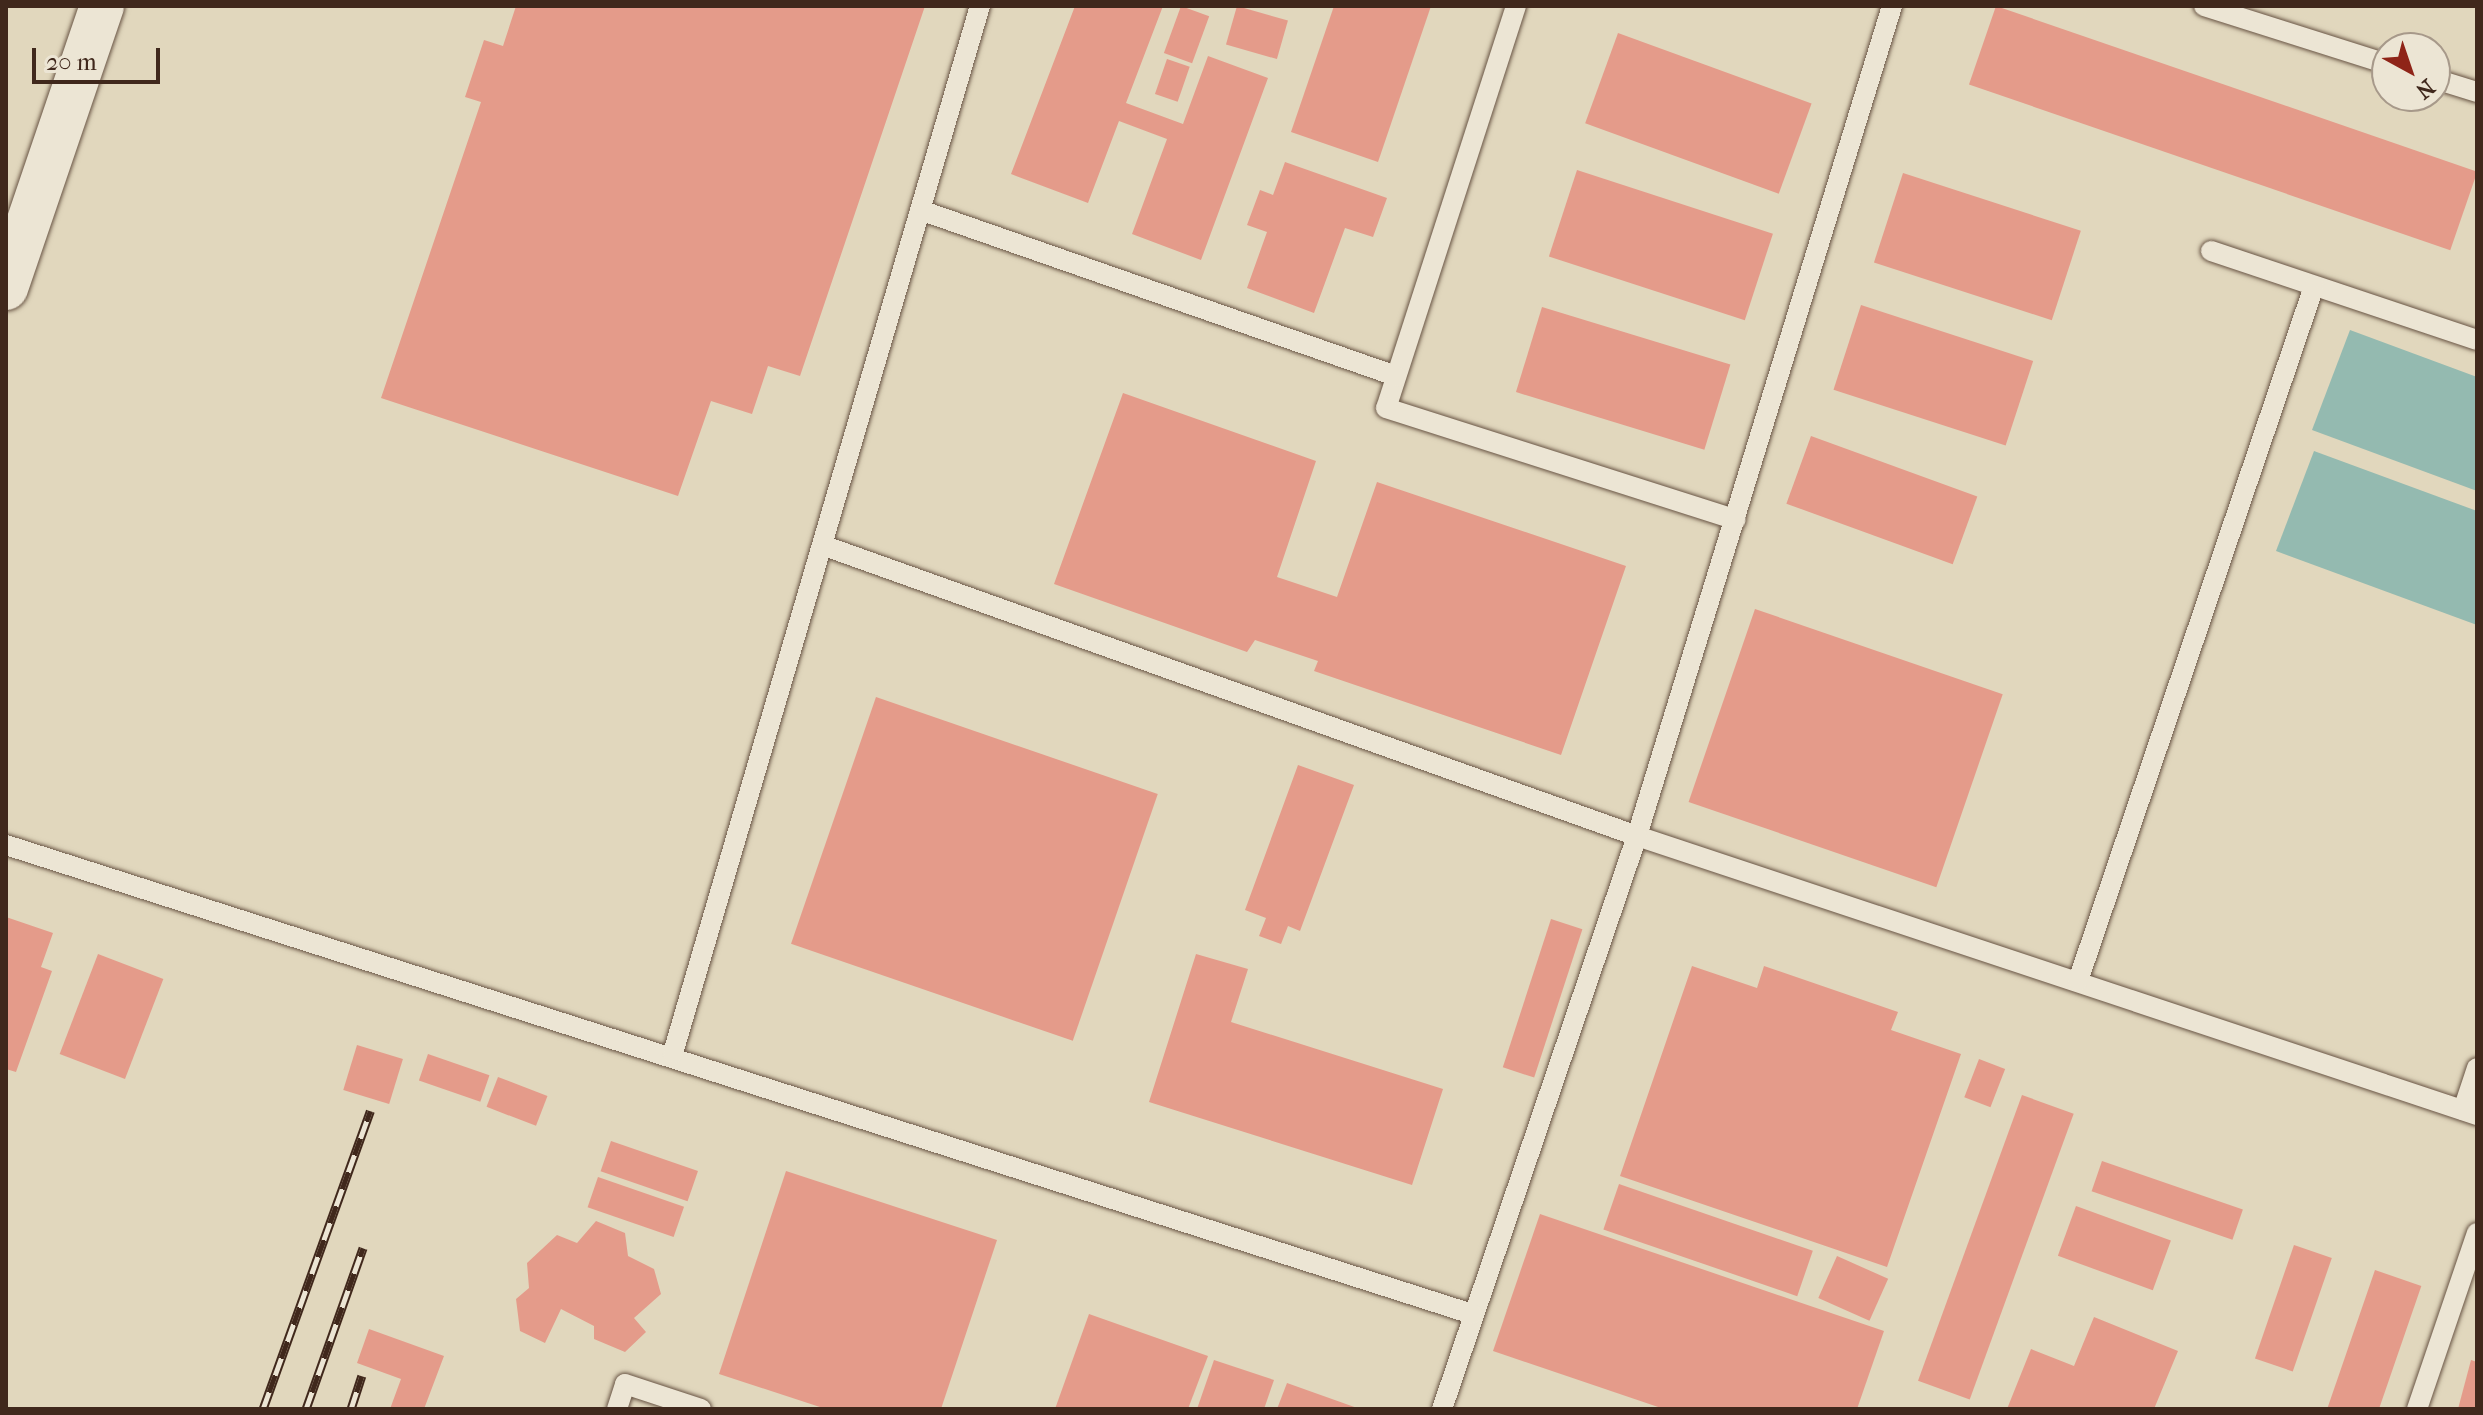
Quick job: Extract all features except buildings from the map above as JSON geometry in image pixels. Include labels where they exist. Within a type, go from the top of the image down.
[{"type":"street","points":[[6,288],[102,6]]},
{"type":"lane","points":[[673,1053],[980,6]]},
{"type":"lane","points":[[1516,6],[1386,408],[1736,520]]},
{"type":"lane","points":[[1442,1409],[1637,836],[1892,6]]},
{"type":"lane","points":[[2204,6],[2371,59]]},
{"type":"lane","points":[[2451,84],[2477,92]]},
{"type":"lane","points":[[920,210],[1396,376]]},
{"type":"lane","points":[[2211,251],[2477,340]]},
{"type":"lane","points":[[2078,981],[2314,286]]},
{"type":"lane","points":[[822,545],[1637,836],[2470,1112],[2477,1068]]},
{"type":"lane","points":[[6,845],[673,1053],[1472,1314]]},
{"type":"lane","points":[[2417,1409],[2477,1233]]},
{"type":"lane","points":[[617,1409],[625,1384],[701,1409]]},
{"type":"water","points":[[2350,330],[2477,377],[2477,491],[2312,430]]},
{"type":"water","points":[[2314,451],[2477,511],[2477,625],[2276,551]]},
{"type":"railway","points":[[263,1409],[370,1111]]},
{"type":"railway","points":[[306,1409],[363,1248]]},
{"type":"railway","points":[[351,1409],[362,1376]]}]
